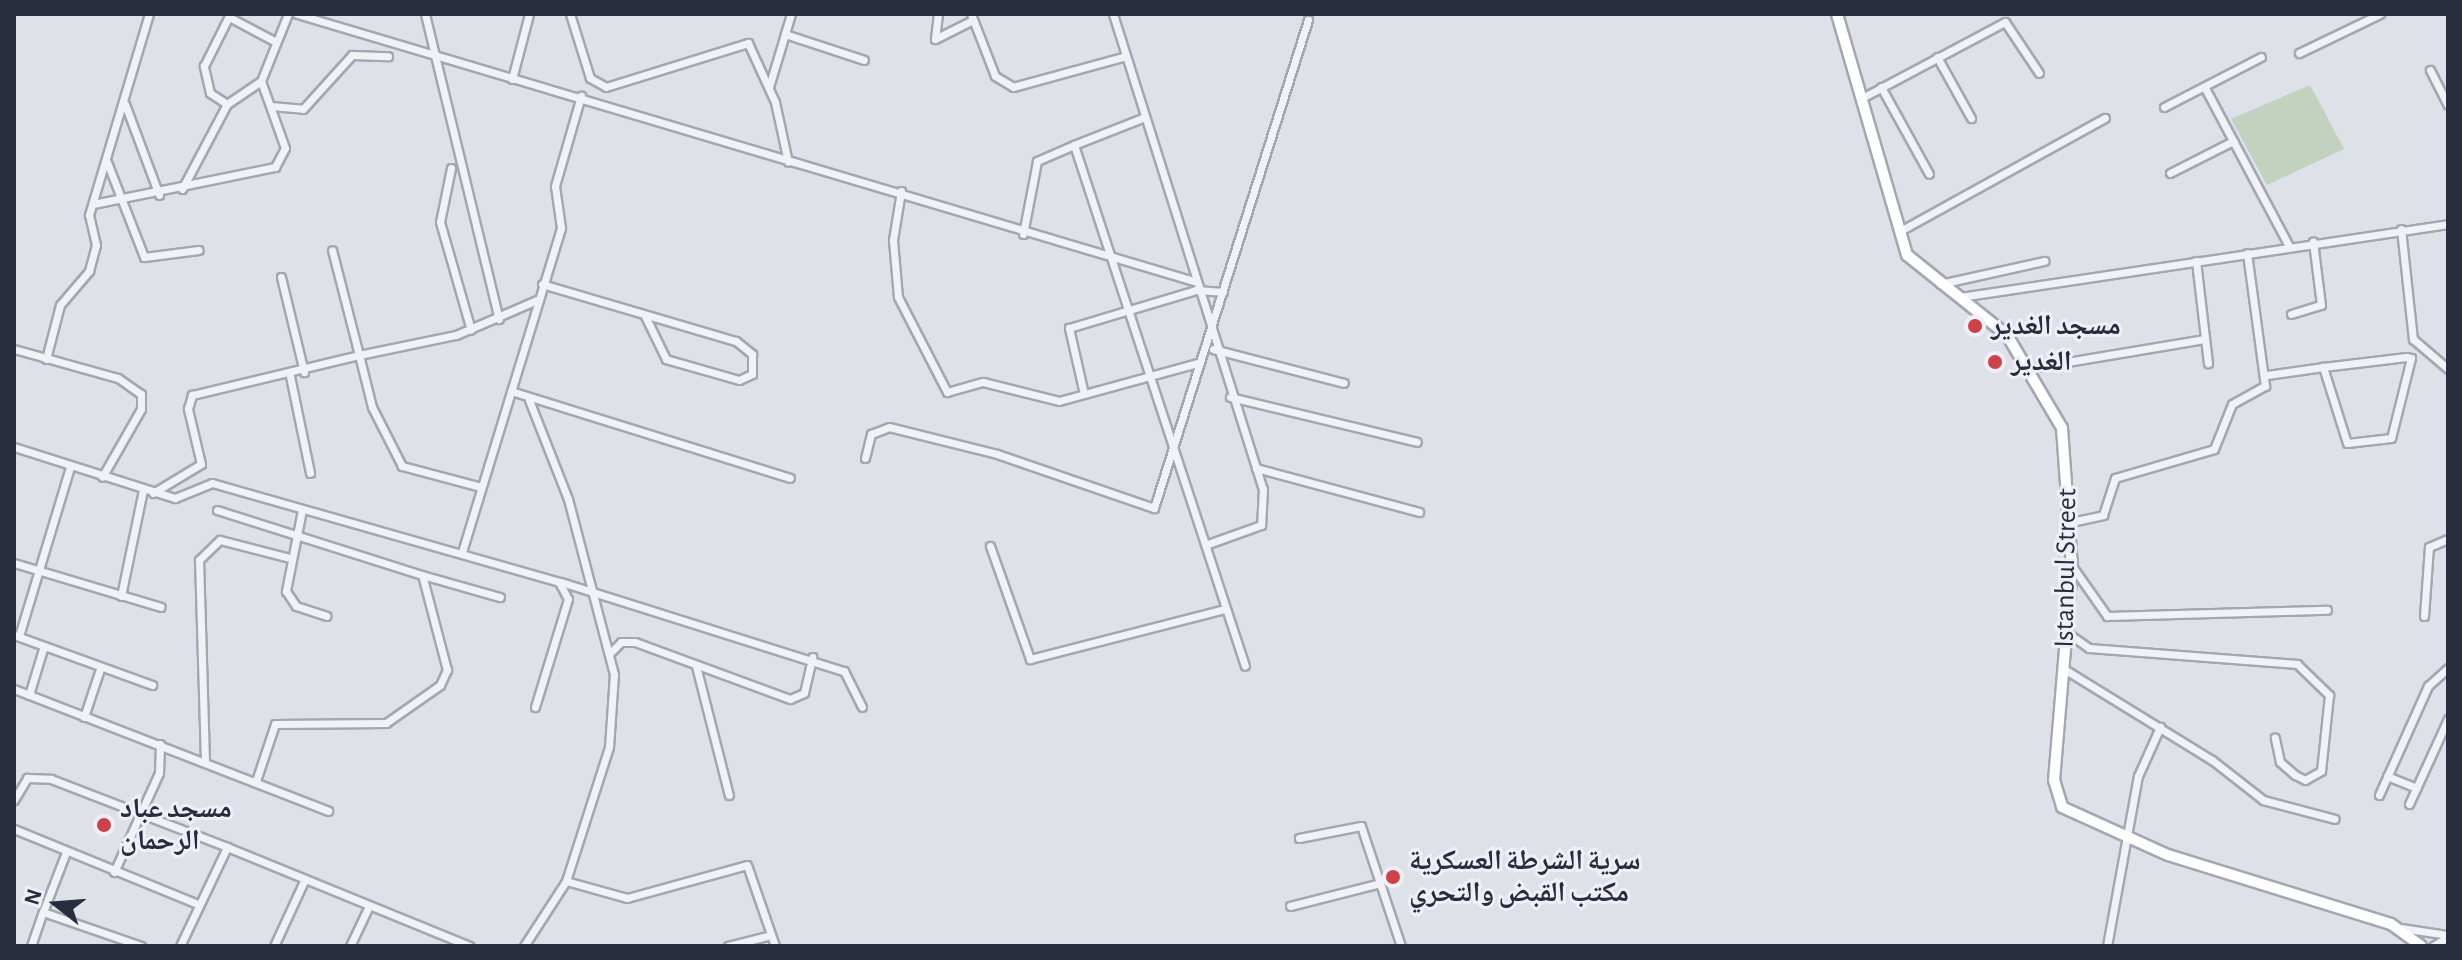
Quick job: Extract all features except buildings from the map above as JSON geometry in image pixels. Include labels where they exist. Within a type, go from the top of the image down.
[{"type":"street","points":[[46,359],[60,305],[89,271],[93,204],[149,14]]},
{"type":"street","points":[[180,191],[227,104],[261,81],[288,14]]},
{"type":"street","points":[[297,14],[512,79],[581,96],[788,162],[901,191],[1111,261],[1194,281]]},
{"type":"street","points":[[425,14],[438,56],[499,319]]},
{"type":"street","points":[[512,79],[529,14]]},
{"type":"street","points":[[570,14],[590,78],[600,86],[744,42],[769,87],[788,162]]},
{"type":"street","points":[[769,87],[791,14]]},
{"type":"street","points":[[938,14],[935,39],[972,17],[995,76],[1013,87],[1126,56]]},
{"type":"street","points":[[1113,14],[1213,349],[1256,468],[1265,504],[1261,525],[1208,544]]},
{"type":"street","name":"Istanbul Street","points":[[1837,14],[1900,231],[1913,264],[1996,324],[2031,368],[2062,428],[2072,566],[2056,795],[2073,815],[2125,838],[2401,928],[2421,946]]},
{"type":"street","points":[[2299,53],[2380,14]]},
{"type":"street","points":[[227,104],[210,93],[204,66],[229,15],[276,42]]},
{"type":"street","points":[[865,458],[871,434],[901,429],[1053,472],[1150,511],[1172,451],[1207,328],[1223,292],[1308,20]]},
{"type":"street","points":[[1860,99],[2005,22],[2039,73]]},
{"type":"street","points":[[785,34],[864,60]]},
{"type":"street","points":[[271,106],[303,109],[352,55],[388,56]]},
{"type":"street","points":[[1937,57],[1971,118]]},
{"type":"street","points":[[2164,107],[2261,57]]},
{"type":"street","points":[[2430,70],[2448,105]]},
{"type":"street","points":[[93,204],[180,191],[280,162],[285,148],[261,81]]},
{"type":"street","points":[[1881,87],[1929,174]]},
{"type":"street","points":[[2205,88],[2289,246]]},
{"type":"street","points":[[462,552],[562,225],[555,186],[581,96]]},
{"type":"street","points":[[124,103],[159,195]]},
{"type":"street","points":[[1023,234],[1037,161],[1145,117]]},
{"type":"street","points":[[1900,231],[2105,118]]},
{"type":"street","points":[[2170,173],[2233,141]]},
{"type":"street","points":[[1074,145],[1124,308],[1172,451],[1208,544],[1225,609],[1245,666]]},
{"type":"street","points":[[107,160],[120,199],[148,259],[199,250]]},
{"type":"street","points":[[451,168],[440,222],[471,330]]},
{"type":"street","points":[[901,191],[893,240],[897,291],[937,383],[947,392],[983,382],[1059,401],[1197,363]]},
{"type":"street","points":[[1960,297],[2448,224]]},
{"type":"street","points":[[2323,367],[2342,438],[2383,441],[2394,434],[2411,358],[2418,346],[2401,229]]},
{"type":"street","points":[[2291,314],[2321,305],[2313,242]]},
{"type":"street","points":[[332,250],[372,407],[402,466],[481,487]]},
{"type":"street","points":[[2071,522],[2103,515],[2115,478],[2214,449],[2232,404],[2262,390],[2267,375],[2247,253]]},
{"type":"street","points":[[1940,284],[2044,261]]},
{"type":"street","points":[[2196,261],[2208,363]]},
{"type":"street","points":[[281,277],[304,372]]},
{"type":"street","points":[[542,284],[747,346],[752,374],[739,380],[666,359],[645,316]]},
{"type":"street","points":[[1084,394],[1069,328],[1124,308],[1196,290],[1223,292]]},
{"type":"street","points":[[153,493],[201,464],[188,409],[192,395],[290,376],[359,355],[471,330],[537,300]]},
{"type":"street","points":[[2031,368],[2205,339]]},
{"type":"street","points":[[2418,346],[2448,369]]},
{"type":"street","points":[[14,349],[118,378],[141,394],[141,409],[102,477]]},
{"type":"street","points":[[1213,349],[1344,383]]},
{"type":"street","points":[[2267,375],[2411,358]]},
{"type":"street","points":[[290,376],[310,473]]},
{"type":"street","points":[[511,391],[529,400],[790,478]]},
{"type":"street","points":[[1230,397],[1417,442]]},
{"type":"street","points":[[524,946],[566,881],[613,726],[611,652],[596,593],[529,400]]},
{"type":"street","points":[[15,449],[153,493],[182,498],[212,483],[462,552],[812,657],[844,671],[862,707]]},
{"type":"street","points":[[70,467],[16,635],[43,649],[152,685]]},
{"type":"street","points":[[1256,468],[1419,512]]},
{"type":"street","points":[[121,596],[143,490]]},
{"type":"street","points":[[217,510],[500,597]]},
{"type":"street","points":[[302,510],[290,558],[289,600],[326,616]]},
{"type":"street","points":[[2424,616],[2429,547],[2448,539]]},
{"type":"street","points":[[205,761],[199,560],[220,540],[290,558]]},
{"type":"street","points":[[990,546],[1030,659],[1225,609]]},
{"type":"street","points":[[14,563],[161,607]]},
{"type":"street","points":[[2072,566],[2107,616],[2327,610]]},
{"type":"street","points":[[256,781],[275,724],[386,723],[440,685],[447,670],[422,575]]},
{"type":"street","points":[[535,707],[568,599],[559,582]]},
{"type":"street","points":[[2069,634],[2089,648],[2297,664],[2329,695],[2321,771],[2305,780],[2295,775],[2280,762],[2275,738]]},
{"type":"street","points":[[611,652],[627,640],[798,699],[812,657]]},
{"type":"street","points":[[29,695],[43,649]]},
{"type":"street","points":[[696,666],[729,795]]},
{"type":"street","points":[[84,717],[100,669]]},
{"type":"street","points":[[2064,669],[2160,727],[2263,800],[2335,819]]},
{"type":"street","points":[[2379,795],[2428,686],[2448,669]]},
{"type":"street","points":[[14,689],[328,811]]},
{"type":"street","points":[[2409,804],[2448,719]]},
{"type":"street","points":[[2107,946],[2141,765],[2160,727]]},
{"type":"street","points":[[114,872],[137,812],[159,773],[160,744]]},
{"type":"street","points":[[14,800],[27,778],[37,776],[227,847],[470,946]]},
{"type":"street","points":[[2387,776],[2417,788]]},
{"type":"street","points":[[1299,838],[1358,824],[1401,946]]},
{"type":"street","points":[[14,829],[198,904]]},
{"type":"street","points":[[180,946],[227,847]]},
{"type":"street","points":[[31,946],[66,852]]},
{"type":"street","points":[[566,881],[627,898],[747,865],[775,946]]},
{"type":"street","points":[[274,946],[305,879]]},
{"type":"street","points":[[1290,906],[1380,883]]},
{"type":"street","points":[[350,946],[369,906]]},
{"type":"street","points":[[43,912],[141,946]]},
{"type":"street","points":[[2401,928],[2448,936]]},
{"type":"street","points":[[728,946],[771,935]]},
{"type":"street","points":[[2433,946],[2448,936]]},
{"type":"street","points":[[442,946],[446,937]]},
{"type":"green space","points":[[2310,85],[2344,149],[2267,185],[2231,119]]},
{"type":"place","name":"مسجد الغدير","points":[[1975,326]]},
{"type":"place","name":"الغدير","points":[[1995,362]]},
{"type":"place","name":"مسجد عباد الرحمان","points":[[104,825]]},
{"type":"place","name":"سرية الشرطة العسكرية مكتب القبض والتحري","points":[[1393,877]]}]
